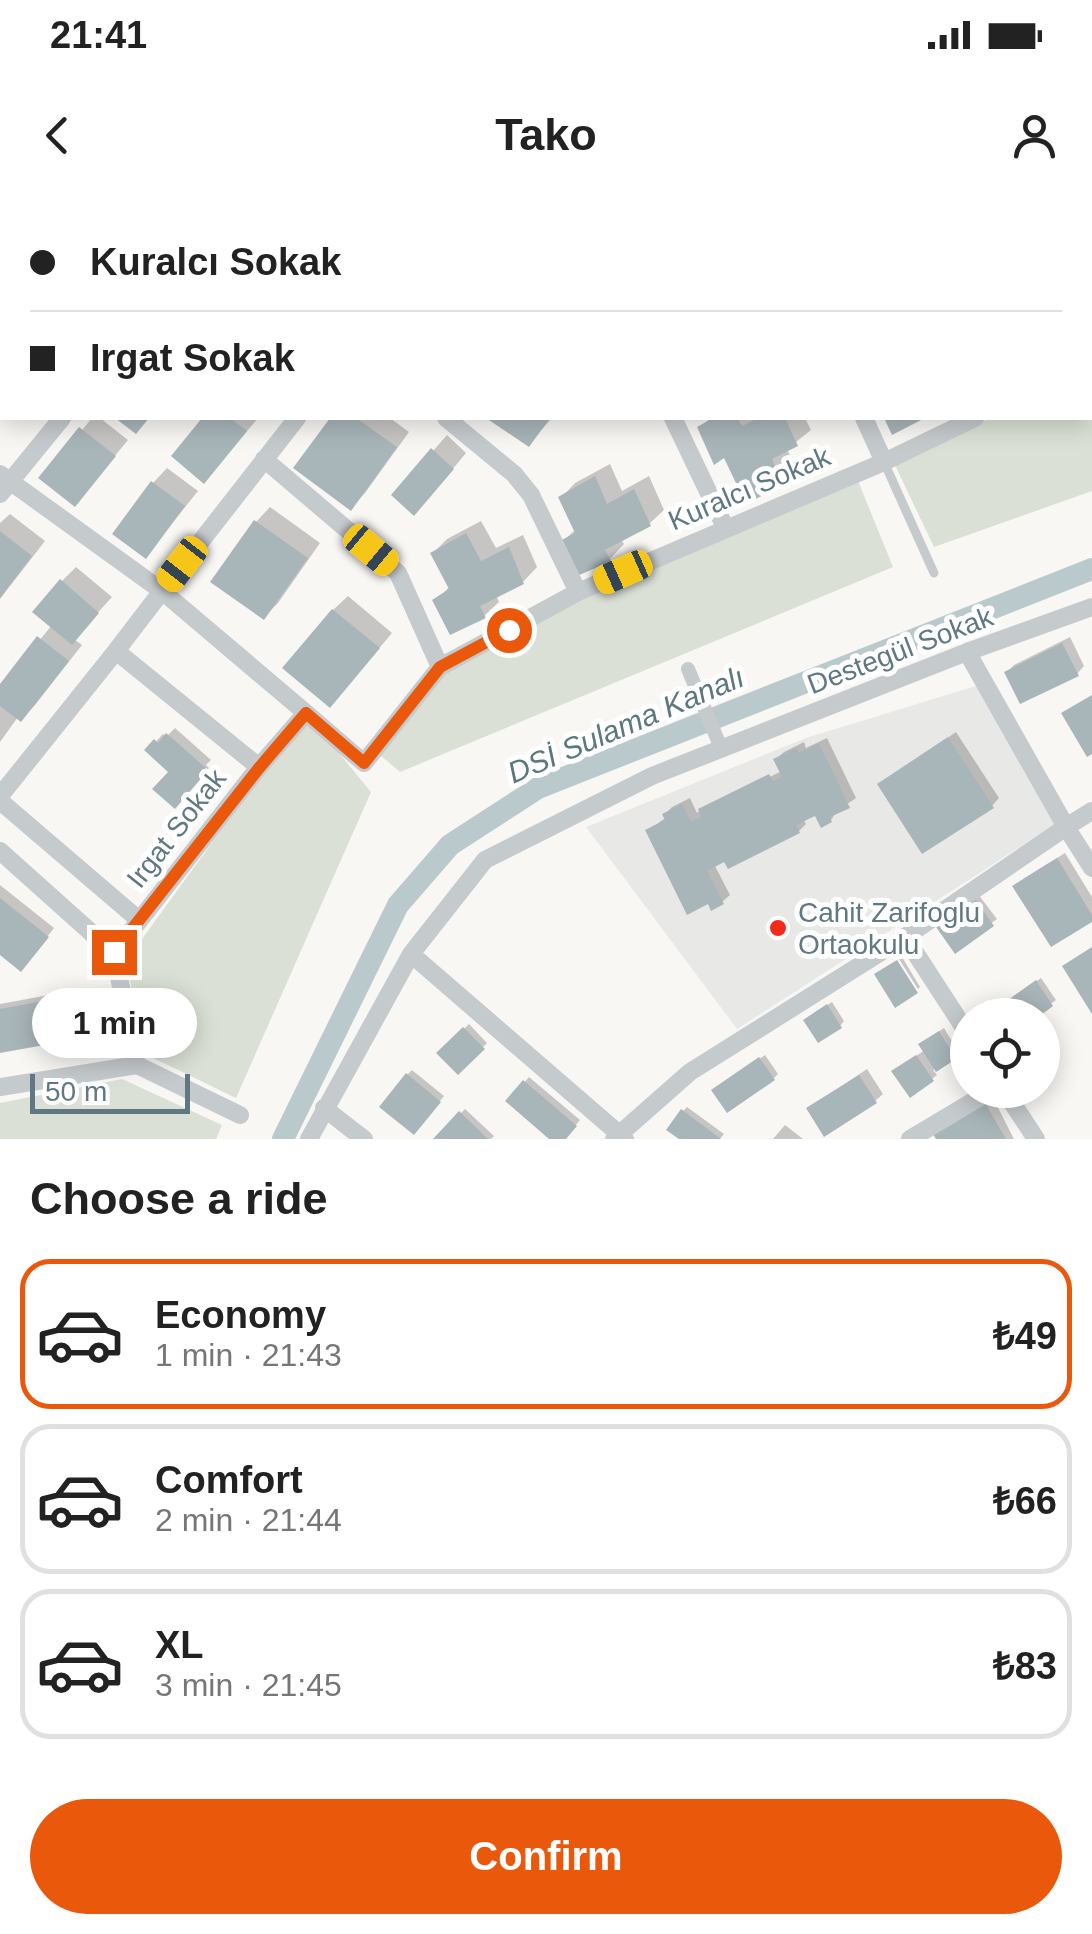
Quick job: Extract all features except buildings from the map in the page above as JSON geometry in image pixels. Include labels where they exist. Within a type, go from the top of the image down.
[{"type":"street","points":[[60,420],[4,483],[162,591],[364,763],[440,667],[398,573],[264,459]]},
{"type":"street","points":[[139,920],[0,798],[295,420]]},
{"type":"street","points":[[448,420],[514,474],[531,495],[578,592]]},
{"type":"street","points":[[673,420],[726,527]]},
{"type":"street","points":[[865,420],[884,462]]},
{"type":"street","name":"Kuralcı Sokak","points":[[440,667],[578,592],[884,462],[971,420]]},
{"type":"street","name":"Destegül Sokak","points":[[309,1139],[411,954],[485,860],[652,776],[1092,607]]},
{"type":"street","points":[[116,651],[259,768]]},
{"type":"street","points":[[967,652],[1092,868]]},
{"type":"street","points":[[688,669],[722,748]]},
{"type":"street","name":"Irgat Sokak","points":[[114,952],[306,713]]},
{"type":"street","points":[[411,954],[620,1137],[690,1072],[905,936],[1092,811]]},
{"type":"street","points":[[0,851],[114,952],[137,1064]]},
{"type":"street","points":[[905,936],[950,1006]]},
{"type":"street","points":[[0,1087],[137,1064],[240,1115]]},
{"type":"street","points":[[324,1108],[364,1139]]},
{"type":"street","points":[[910,1139],[962,1108]]},
{"type":"street","points":[[1016,1108],[1036,1139]]},
{"type":"lane","points":[[884,462],[934,573]]},
{"type":"shaded area","points":[[987,420],[1092,420],[1092,491],[934,547],[894,463]]},
{"type":"shaded area","points":[[856,476],[893,567],[400,772],[380,755],[446,669],[593,591]]},
{"type":"shaded area","name":"Cahit Zarifoglu Ortaokulu","points":[[979,685],[1059,822],[737,1029],[586,827],[806,738]]},
{"type":"shaded area","points":[[306,713],[371,792],[236,1098],[145,1054],[126,961]]},
{"type":"shaded area","points":[[122,1079],[222,1125],[216,1139],[0,1139],[0,1103]]},
{"type":"waterway","name":"DSİ Sulama Kanalı","points":[[283,1139],[398,905],[450,845],[538,788],[1092,569]]},
{"type":"place","name":"Cahit Zarifoglu Ortaokulu","points":[[778,928]]},
{"type":"route","points":[[114,952],[306,713],[364,763],[440,667],[509,630]]}]
